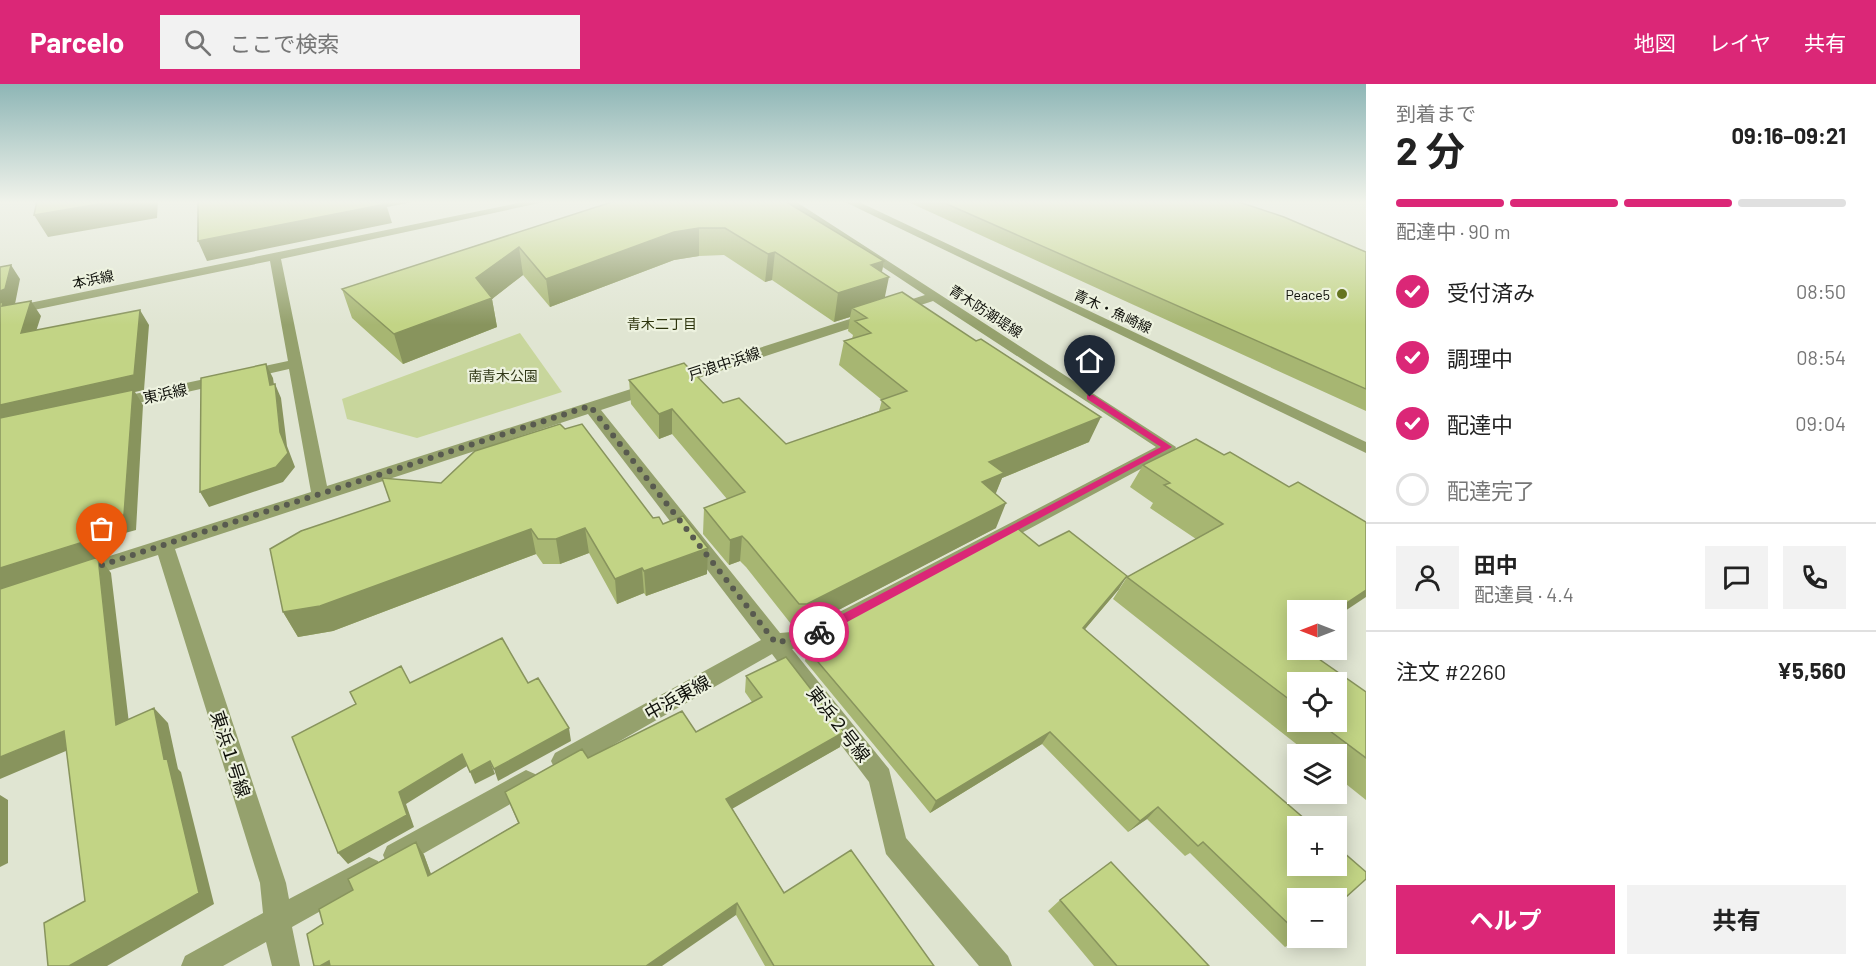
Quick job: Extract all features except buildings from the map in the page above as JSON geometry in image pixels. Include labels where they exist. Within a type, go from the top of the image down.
[{"type":"street","name":"本浜線","points":[[0,314],[346,242]]},
{"type":"street","name":"青木防潮堤線","points":[[852,242],[1168,447]]},
{"type":"street","name":"青木・魚崎線","points":[[934,242],[1366,448]]},
{"type":"street","points":[[275,257],[320,494]]},
{"type":"street","name":"戸浪中浜線","points":[[66,577],[935,296]]},
{"type":"street","name":"東浜線","points":[[102,406],[296,364]]},
{"type":"street","name":"東浜２号線","points":[[590,406],[879,777],[895,845],[998,966]]},
{"type":"street","name":"中浜東線","points":[[195,966],[278,922],[775,642],[806,639],[1168,447]]},
{"type":"street","name":"東浜１号線","points":[[164,545],[273,883],[281,950],[286,966]]},
{"type":"green space","name":"南青木公園","points":[[520,333],[562,392],[417,438],[347,419],[342,399]]},
{"type":"way so far","points":[[102,565],[590,406],[775,642],[806,639],[819,632]]},
{"type":"place","name":"Peace5","points":[[1342,294]]},
{"type":"district","name":"青木二丁目","points":[[662,323]]},
{"type":"route","points":[[819,632],[1168,447],[1090,397]]}]
